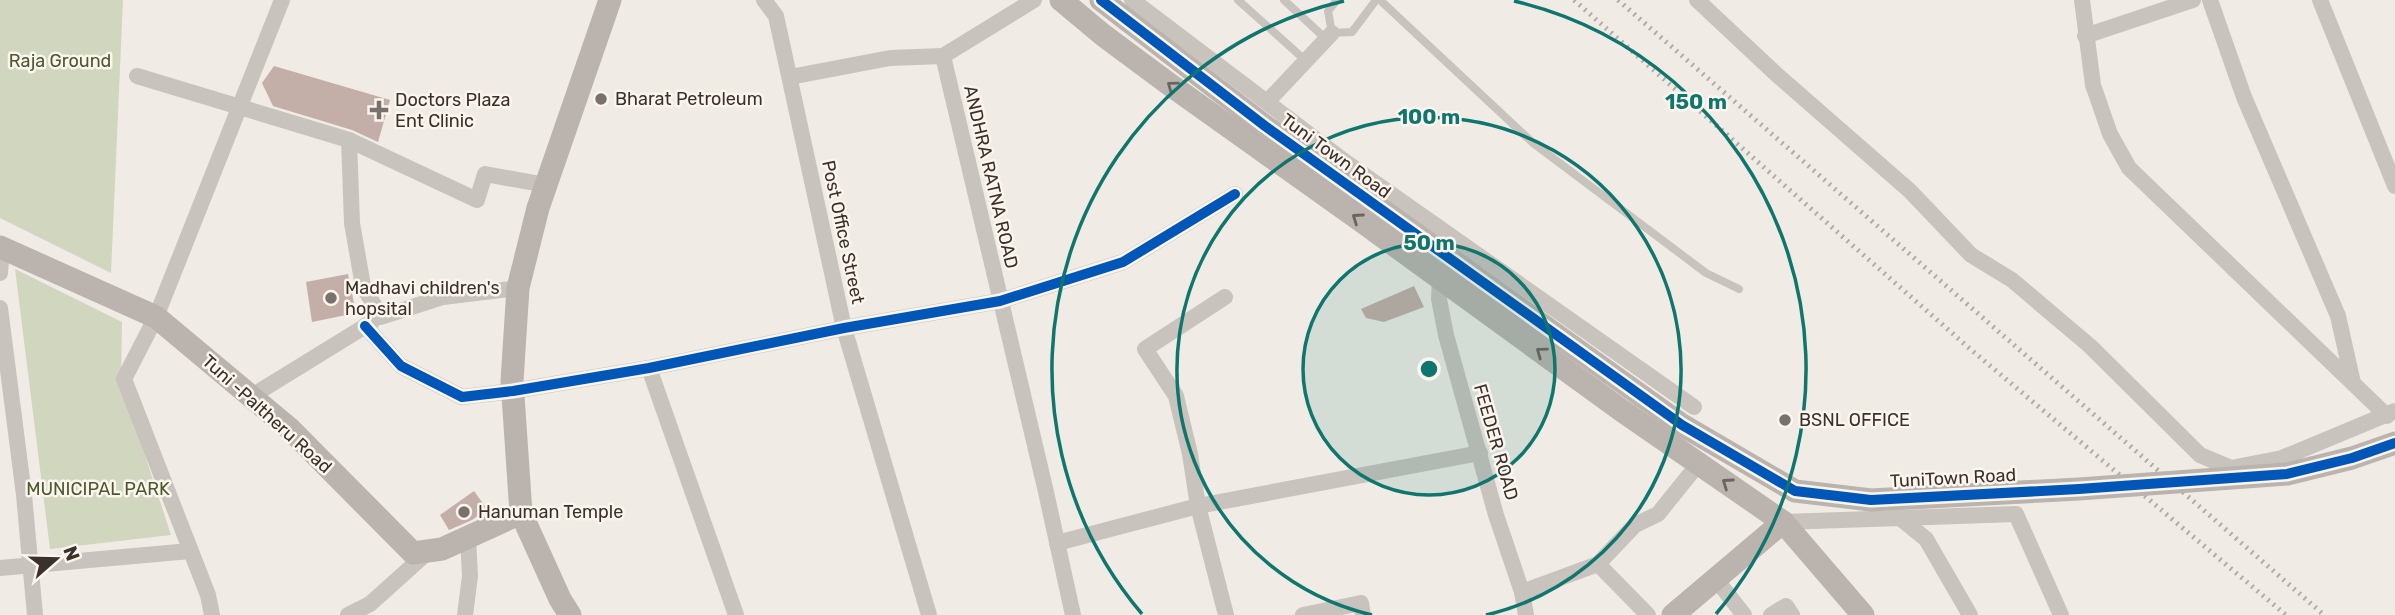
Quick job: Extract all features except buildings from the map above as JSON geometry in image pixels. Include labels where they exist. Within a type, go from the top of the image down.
[{"type":"street","points":[[212,615],[208,595],[124,379],[156,317],[282,0]]},
{"type":"street","points":[[570,615],[522,513],[513,391],[518,288],[538,208],[610,0]]},
{"type":"street","name":"Post Office Street","points":[[764,0],[776,16],[844,328],[929,615]]},
{"type":"street","points":[[790,77],[890,58],[943,56],[1034,0]]},
{"type":"street","points":[[1061,0],[1102,35],[1169,85],[1440,277],[1621,410],[1783,522],[1863,615]]},
{"type":"street","name":"Tuni Town Road","points":[[1101,0],[1265,126],[1555,334]]},
{"type":"street","points":[[1132,0],[1347,163],[1694,407]]},
{"type":"street","points":[[1697,0],[1776,74],[1910,191],[1971,255],[2012,281],[2090,346],[2200,455],[2231,468],[2282,458],[2391,413]]},
{"type":"street","points":[[2082,0],[2093,85],[2110,134],[2129,168],[2353,384],[2391,413]]},
{"type":"street","points":[[2085,36],[2193,0]]},
{"type":"street","points":[[2210,0],[2244,97],[2338,316],[2353,384]]},
{"type":"street","points":[[2320,0],[2395,186]]},
{"type":"street","points":[[1267,102],[1329,36]]},
{"type":"street","name":"ANDHRA RATNA ROAD","points":[[943,56],[1073,615]]},
{"type":"street","points":[[137,76],[349,140],[477,200],[485,174],[546,185]]},
{"type":"street","points":[[349,140],[352,223],[363,286],[380,317]]},
{"type":"street","points":[[365,326],[401,366],[462,397],[513,391],[1000,301],[1123,262],[1235,194]]},
{"type":"street","points":[[0,273],[1,248]]},
{"type":"street","name":"Tuni -Paltheru Road","points":[[1,248],[156,317],[290,429],[407,549],[413,553],[429,551]]},
{"type":"street","name":"FEEDER ROAD","points":[[1440,277],[1439,299],[1446,335],[1496,515],[1522,592],[1526,615]]},
{"type":"street","points":[[252,396],[380,317],[443,297],[518,288]]},
{"type":"street","points":[[1225,298],[1145,349],[1176,396],[1190,454],[1198,506],[1226,615]]},
{"type":"street","points":[[0,308],[32,566],[35,615]]},
{"type":"street","name":"TuniTown Road","points":[[1555,334],[1682,425],[1795,491],[1871,500],[2287,474],[2352,458],[2395,443]]},
{"type":"street","points":[[649,368],[736,615]]},
{"type":"street","points":[[1057,543],[1198,506],[1480,453]]},
{"type":"street","points":[[1522,592],[1598,564],[1635,525],[1658,514],[1699,463]]},
{"type":"street","points":[[348,615],[370,604],[429,551],[442,549],[522,513]]},
{"type":"street","points":[[1673,615],[1783,522],[2016,514],[2061,615]]},
{"type":"street","points":[[1900,519],[1926,539],[1970,615]]},
{"type":"street","points":[[465,615],[470,576],[468,538]]},
{"type":"street","points":[[0,568],[190,551]]},
{"type":"street","points":[[1598,564],[1648,615]]},
{"type":"street","points":[[1715,578],[1744,615]]},
{"type":"street","points":[[1303,615],[1361,603],[1363,615]]},
{"type":"street","points":[[1771,615],[1786,606],[1792,615]]},
{"type":"lane","points":[[1238,0],[1306,61]]},
{"type":"lane","points":[[1284,0],[1329,36],[1352,32],[1378,0],[1533,143],[1706,273],[1740,289]]},
{"type":"lane","points":[[1329,36],[1328,11],[1335,1]]},
{"type":"green space","name":"Raja Ground","points":[[0,0],[123,0],[111,273],[0,218]]},
{"type":"green space","name":"MUNICIPAL PARK","points":[[15,269],[122,322],[121,382],[171,535],[50,549]]},
{"type":"railway","points":[[1574,0],[1969,348],[2286,615]]},
{"type":"railway","points":[[1618,0],[2324,615]]},
{"type":"cycle path","points":[[1101,0],[1265,126],[1682,425],[1795,491],[1871,500],[2287,474],[2352,458],[2395,443]]},
{"type":"cycle path","points":[[365,326],[401,366],[462,397],[513,391],[1000,301],[1123,262],[1235,194]]},
{"type":"place","name":"Bharat Petroleum","points":[[601,99]]},
{"type":"place","name":"Doctors Plaza Ent Clinic","points":[[379,110]]},
{"type":"place","name":"Madhavi children's hopsital","points":[[331,298]]},
{"type":"place","name":"BSNL OFFICE","points":[[1785,420]]},
{"type":"place","name":"Hanuman Temple","points":[[464,512]]}]
